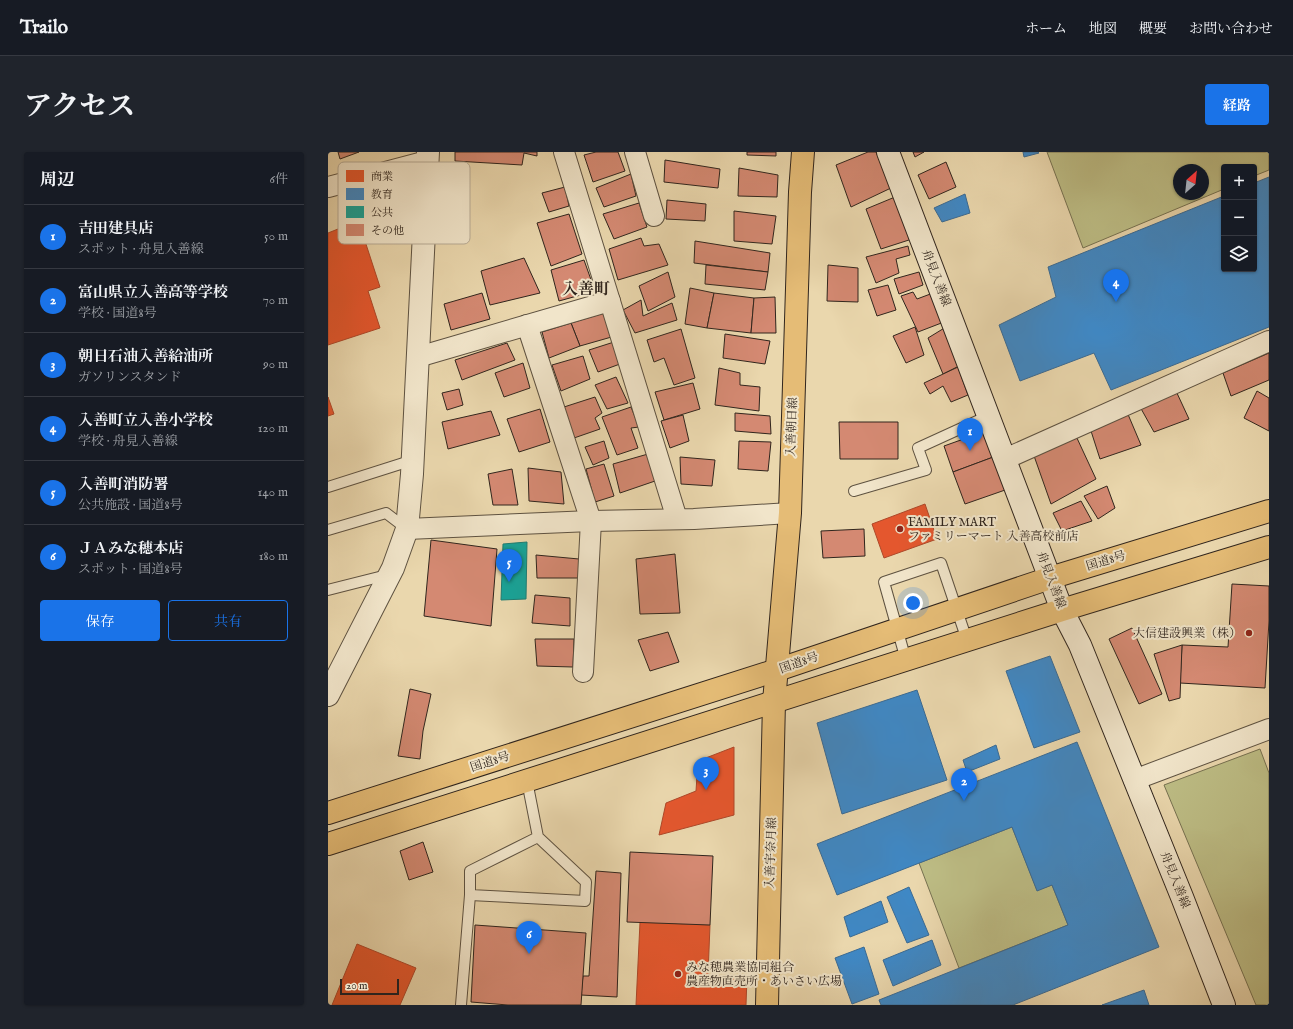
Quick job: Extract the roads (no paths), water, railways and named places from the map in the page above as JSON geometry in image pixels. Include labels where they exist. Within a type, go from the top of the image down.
[{"type":"main road","name":"入善朝日線","points":[[774,702],[790,513],[803,152]]},
{"type":"main road","name":"舟見入善線","points":[[888,152],[1062,610],[1080,646],[1182,897],[1224,1005]]},
{"type":"main road","points":[[328,696],[389,575],[407,529],[410,504],[423,244]]},
{"type":"main road","name":"国道8号","points":[[328,813],[777,670],[1050,578],[1269,511]]},
{"type":"main road","points":[[328,844],[1062,610],[1269,547]]},
{"type":"main road","name":"入善宇奈月線","points":[[767,1005],[774,702]]},
{"type":"street","points":[[564,152],[677,519]]},
{"type":"street","points":[[635,152],[654,216]]},
{"type":"street","points":[[408,162],[427,156]]},
{"type":"street","points":[[328,188],[338,185]]},
{"type":"street","points":[[418,357],[610,301]]},
{"type":"street","points":[[526,325],[591,521],[583,672]]},
{"type":"street","points":[[1005,459],[1269,341]]},
{"type":"street","points":[[407,529],[677,519],[790,513]]},
{"type":"street","points":[[1134,780],[1269,729]]},
{"type":"lane","points":[[854,491],[926,470],[918,448],[988,416]]},
{"type":"lane","points":[[328,487],[412,460]]},
{"type":"lane","points":[[328,530],[386,513],[407,529]]},
{"type":"lane","points":[[906,660],[884,582],[941,563],[967,640]]},
{"type":"lane","points":[[328,590],[389,575]]},
{"type":"lane","points":[[470,895],[585,901],[586,882],[538,837],[527,781]]},
{"type":"lane","points":[[461,1005],[470,895],[470,871],[538,837]]},
{"type":"place","name":"入善町立入善小学校","points":[[1116,302]]},
{"type":"place","name":"吉田建具店","points":[[970,451]]},
{"type":"place","name":"FAMILY MART ファミリーマート 入善高校前店","points":[[900,529]]},
{"type":"place","name":"入善町消防署","points":[[509,582]]},
{"type":"place","name":"大信建設興業（株）","points":[[1249,633]]},
{"type":"place","name":"朝日石油入善給油所","points":[[706,790]]},
{"type":"place","name":"富山県立入善高等学校","points":[[964,801]]},
{"type":"place","name":"ＪＡみな穂本店","points":[[529,954]]},
{"type":"place","name":"みな穂農業協同組合 農産物直売所・あいさい広場","points":[[678,974]]},
{"type":"district","name":"入善町","points":[[586,290]]}]
